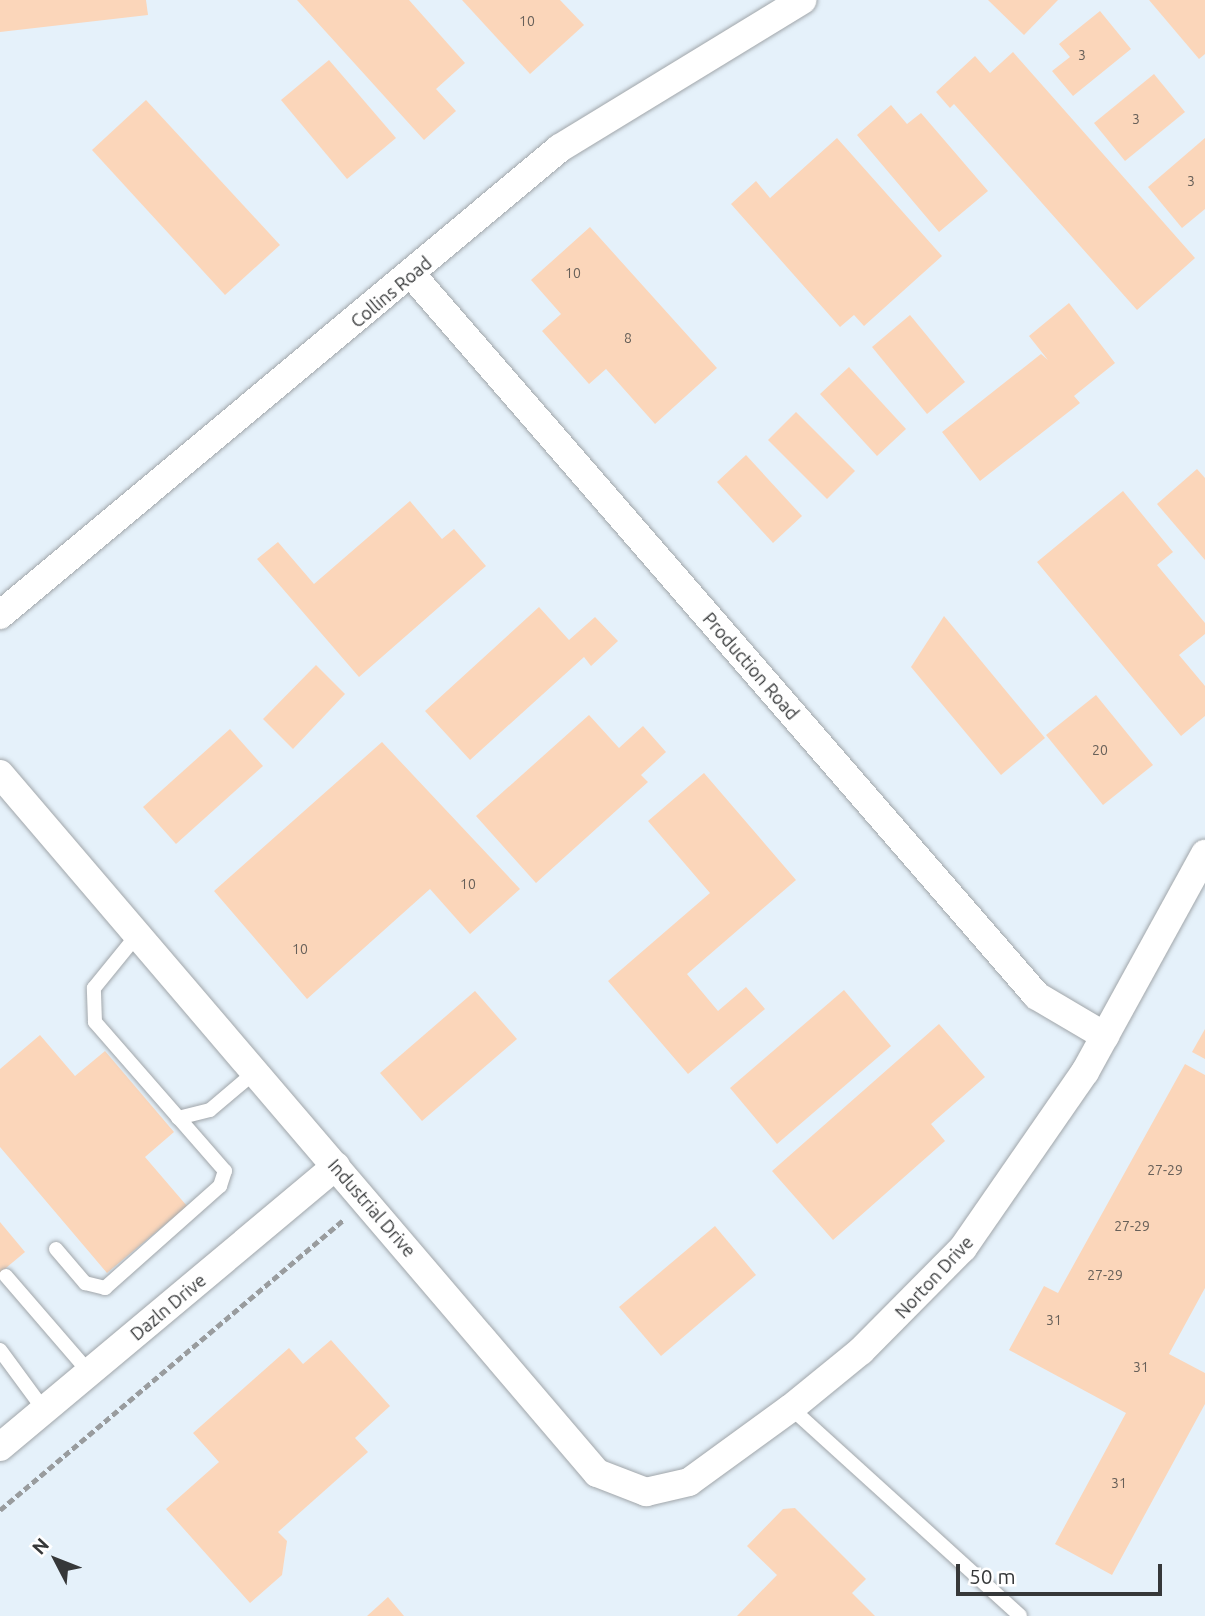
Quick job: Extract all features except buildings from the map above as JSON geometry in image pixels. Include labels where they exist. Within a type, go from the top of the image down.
[{"type":"street","name":"Collins Road","points":[[0,615],[412,275],[560,148],[803,0]]},
{"type":"street","name":"Production Road","points":[[412,275],[1037,996],[1105,1036]]},
{"type":"street","name":"Industrial Drive","points":[[0,774],[597,1473],[623,1487],[668,1491],[690,1482],[791,1408]]},
{"type":"street","name":"Norton Drive","points":[[791,1408],[861,1352],[963,1248],[1015,1181],[1105,1036],[1205,853]]},
{"type":"street","name":"Dazln Drive","points":[[0,1447],[336,1166]]},
{"type":"lane","points":[[56,1249],[85,1283],[105,1288],[220,1186],[225,1171],[95,1022],[90,1004],[94,988],[137,935]]},
{"type":"lane","points":[[178,1118],[211,1110],[255,1072]]},
{"type":"lane","points":[[6,1276],[89,1372]]},
{"type":"lane","points":[[0,1350],[44,1410]]},
{"type":"lane","points":[[791,1408],[1020,1616]]},
{"type":"path","points":[[0,1510],[365,1201]]},
{"type":"shaded area","points":[[0,0],[1205,0],[1205,1616],[0,1616]]}]
